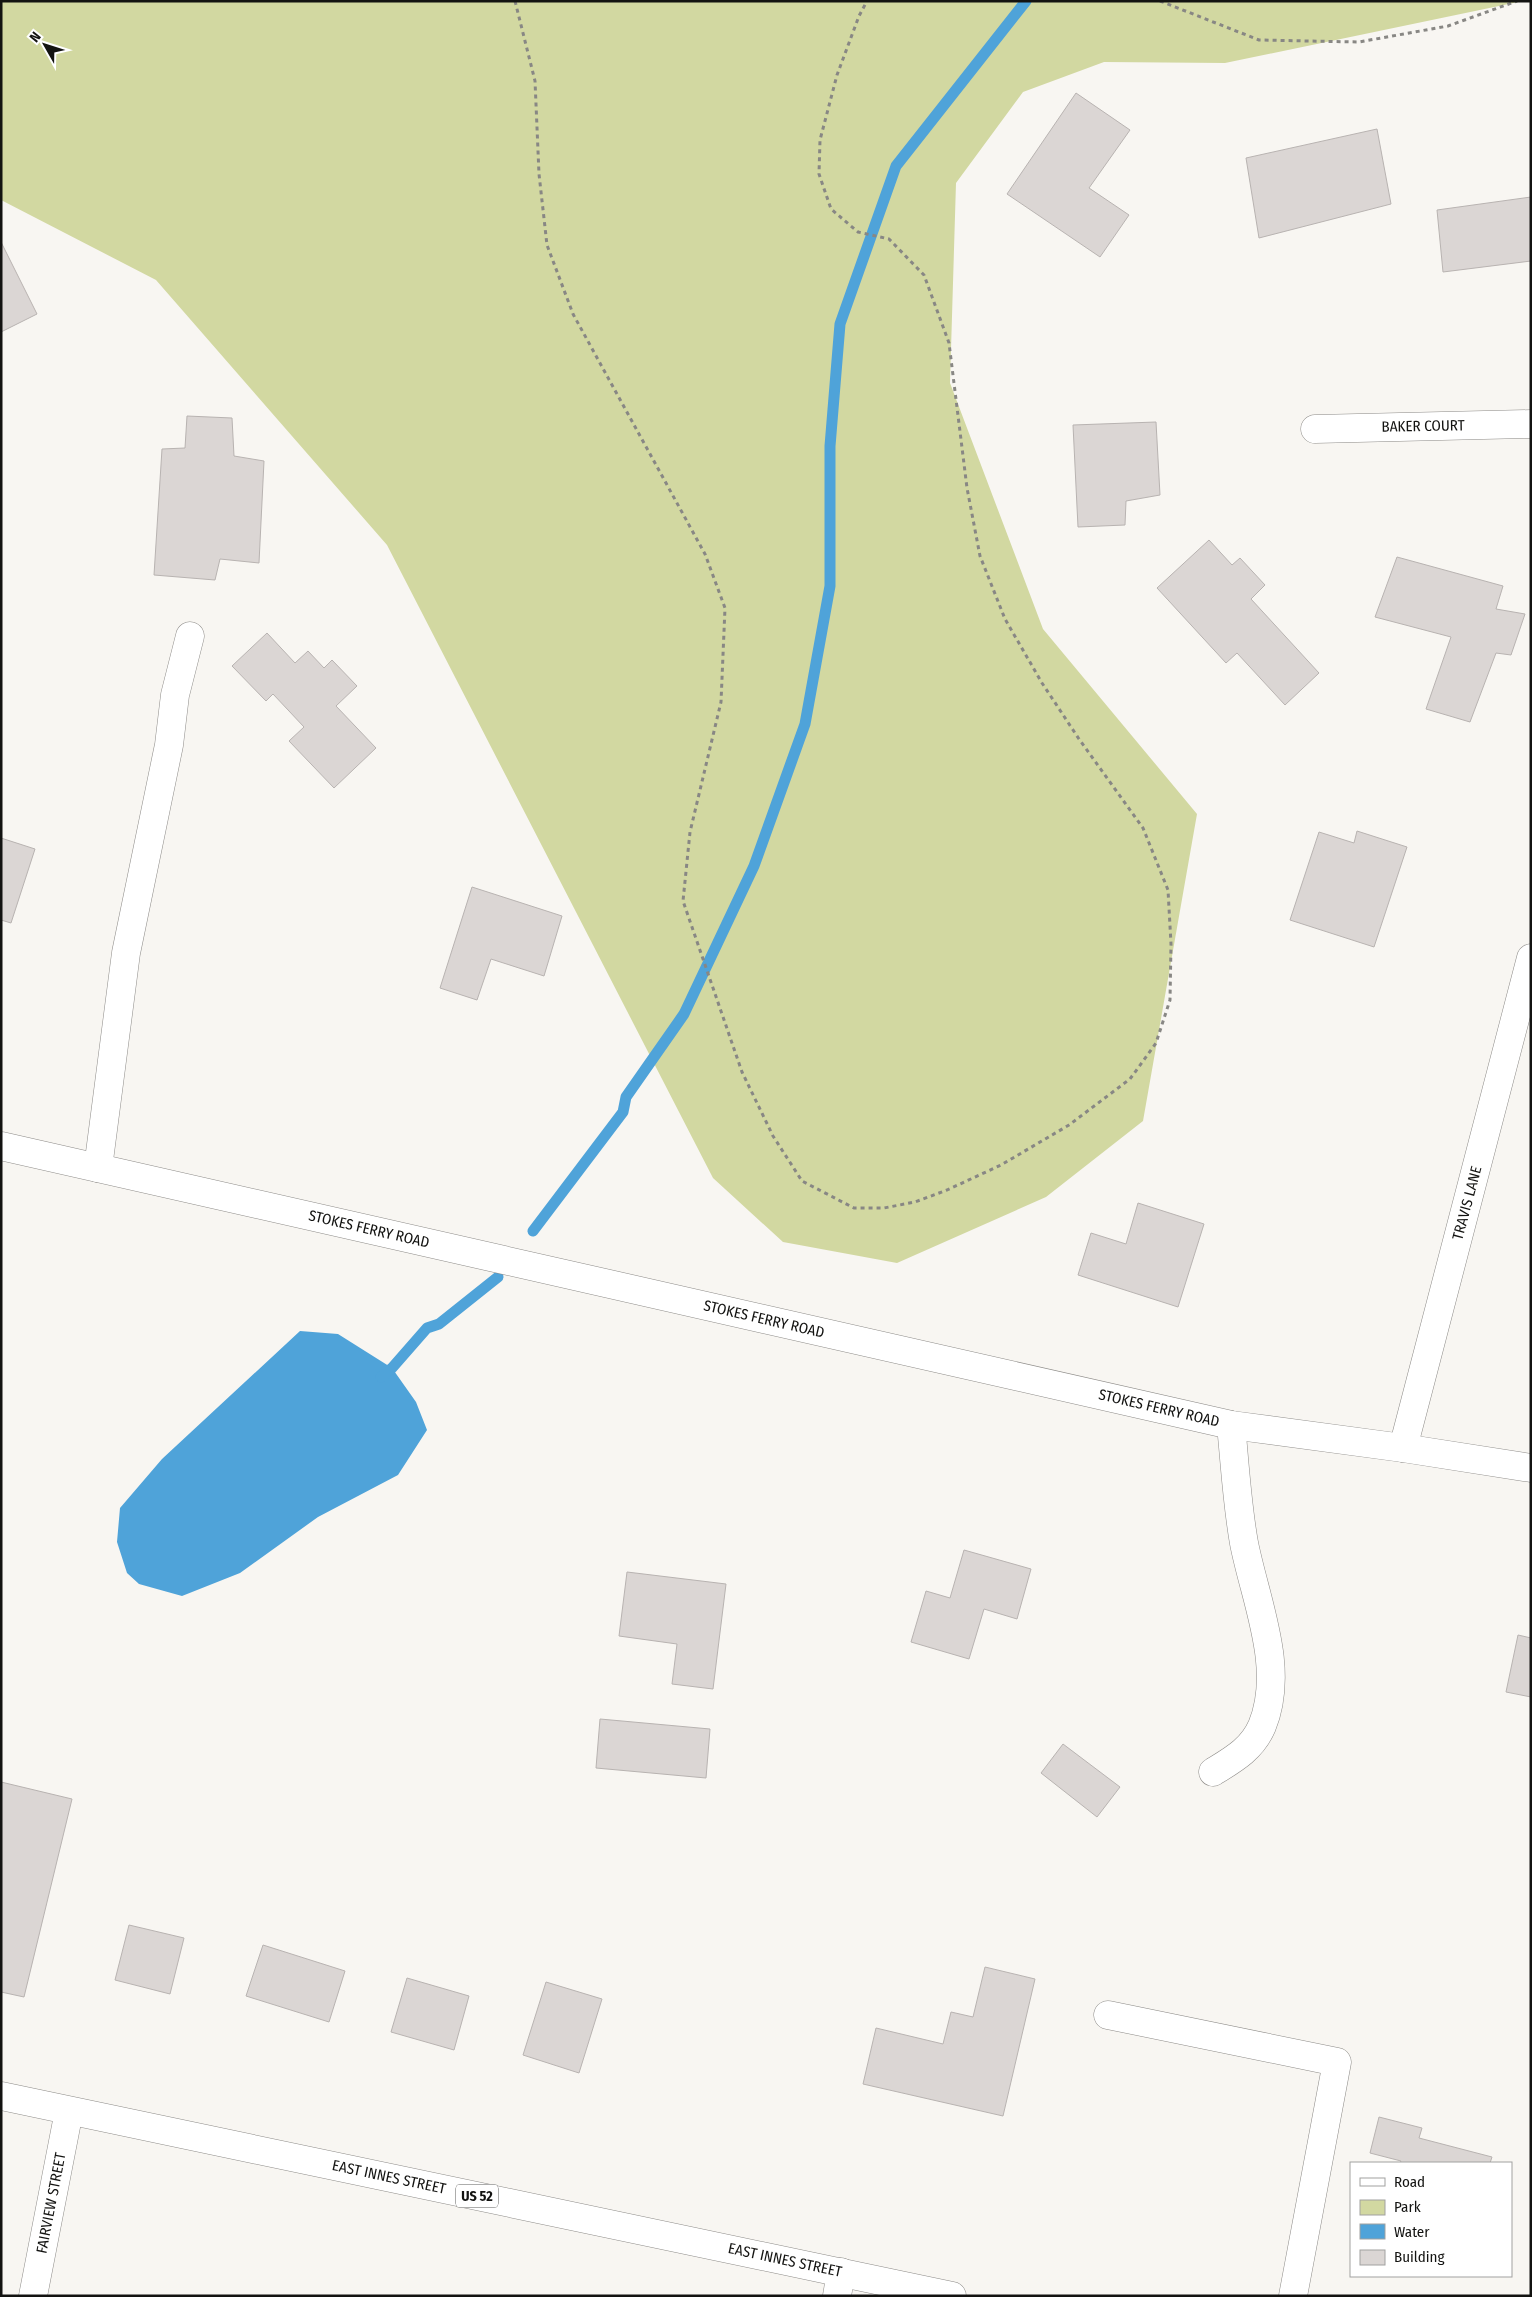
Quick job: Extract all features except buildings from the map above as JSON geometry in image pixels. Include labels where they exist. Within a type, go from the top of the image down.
[{"type":"street","name":"BAKER COURT","points":[[1315,429],[1531,424]]},
{"type":"street","points":[[98,1168],[126,953],[169,745],[176,695],[190,636]]},
{"type":"street","name":"TRAVIS LANE","points":[[1403,1448],[1531,958]]},
{"type":"street","name":"STOKES FERRY ROAD","points":[[1,1146],[1231,1426],[1403,1448],[1531,1468]]},
{"type":"street","points":[[1213,1772],[1246,1751],[1262,1726],[1271,1688],[1268,1651],[1244,1543],[1231,1426]]},
{"type":"street","points":[[1108,2015],[1337,2062],[1293,2296]]},
{"type":"street","name":"EAST INNES STREET","points":[[1,2096],[839,2284],[952,2296]]},
{"type":"street","name":"FAIRVIEW STREET","points":[[33,2296],[69,2111]]},
{"type":"path","points":[[515,1],[535,81],[538,174],[547,245],[573,314],[705,554],[725,608],[721,702],[690,832],[682,902],[742,1072],[773,1136],[802,1181],[854,1208],[884,1208],[915,1202],[1001,1165],[1069,1125],[1130,1079],[1156,1042],[1170,1000],[1171,944],[1168,890],[1143,828],[1079,739],[1042,683],[1005,618],[980,556],[967,488],[949,343],[924,275],[889,239],[858,232],[830,209],[819,174],[820,140],[837,75],[859,16],[867,1]]},
{"type":"path","points":[[1160,1],[1259,40],[1359,42],[1448,26],[1517,1]]},
{"type":"green space","points":[[1,1],[1523,1],[1225,63],[1104,62],[1023,92],[956,183],[950,383],[1043,629],[1197,814],[1143,1121],[1046,1197],[897,1263],[783,1242],[713,1178],[387,545],[156,280],[1,200]]},
{"type":"water","points":[[300,1331],[338,1334],[392,1368],[416,1402],[427,1430],[398,1475],[318,1517],[240,1573],[182,1596],[139,1584],[127,1573],[117,1542],[120,1508],[162,1459]]},
{"type":"waterway","points":[[533,1231],[623,1112],[626,1097],[684,1014],[754,866],[805,724],[830,586],[830,446],[840,324],[896,166],[1026,1]]},
{"type":"waterway","points":[[381,1377],[392,1368],[427,1328],[439,1324],[498,1277]]}]
